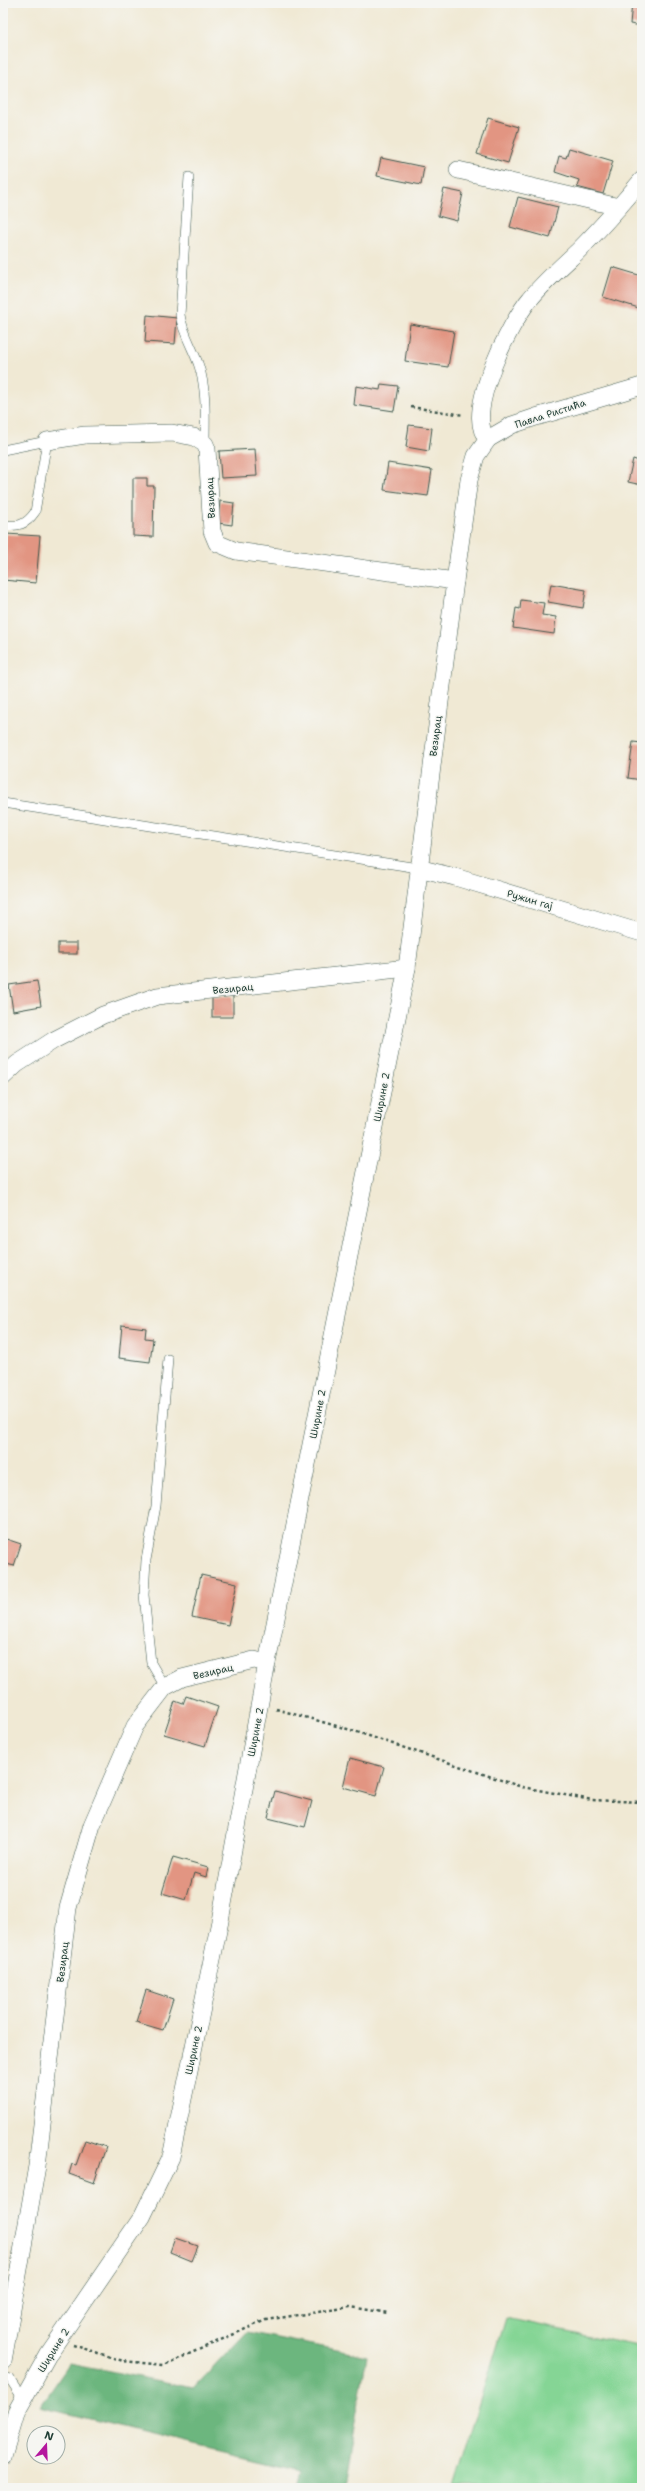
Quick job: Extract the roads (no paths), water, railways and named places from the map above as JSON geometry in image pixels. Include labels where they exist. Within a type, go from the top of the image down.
[{"type":"street","points":[[458,170],[619,207]]},
{"type":"street","points":[[488,439],[482,432],[480,417],[481,402],[511,327],[530,299],[619,207],[642,180]]},
{"type":"street","name":"Павла Ристића","points":[[455,581],[469,480],[476,456],[488,439],[512,425],[536,416],[642,386]]},
{"type":"street","points":[[47,441],[85,434],[172,433],[194,437],[205,444]]},
{"type":"street","name":"Везирац","points":[[3,1077],[17,1064],[54,1040],[103,1015],[157,996],[406,968],[455,581],[236,551],[217,543],[212,531],[205,444]]},
{"type":"street","name":"Ружин гај","points":[[418,868],[455,877],[642,933]]},
{"type":"street","name":"Ширине 2","points":[[3,2457],[17,2410],[23,2399],[58,2340],[142,2217],[171,2157],[220,1921],[267,1663],[406,968]]},
{"type":"street","name":"Везирац","points":[[3,2361],[37,2166],[68,1908],[92,1825],[132,1733],[165,1687],[182,1678],[254,1660],[267,1663]]},
{"type":"lane","points":[[189,177],[180,315],[182,331],[199,366],[202,381],[206,404],[205,444]]},
{"type":"lane","points":[[3,450],[47,441],[35,512],[31,518],[17,527],[3,525]]},
{"type":"lane","points":[[3,803],[418,868]]},
{"type":"lane","points":[[165,1687],[152,1662],[144,1595],[146,1560],[156,1506],[168,1359]]},
{"type":"lane","points":[[3,2377],[10,2379],[23,2399]]}]
